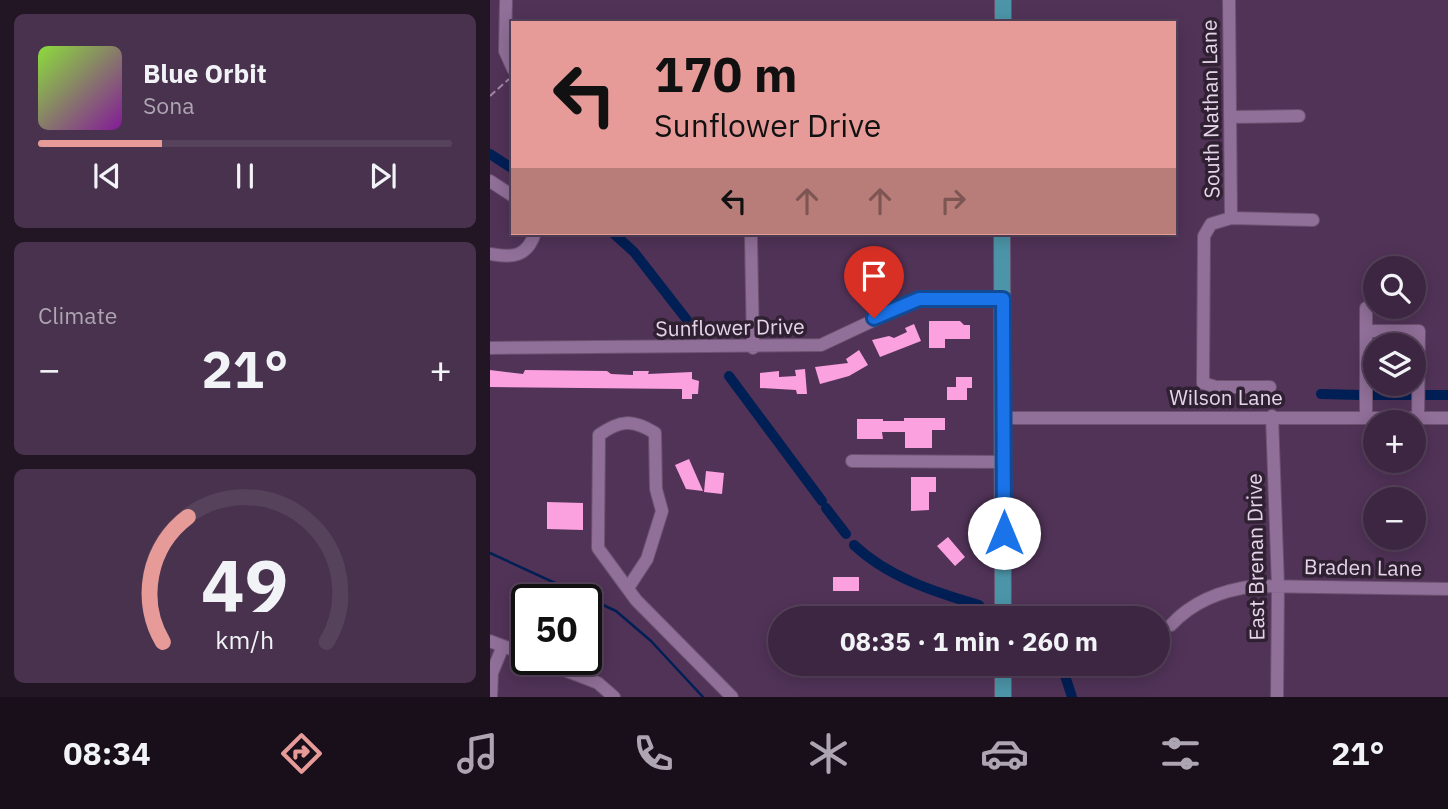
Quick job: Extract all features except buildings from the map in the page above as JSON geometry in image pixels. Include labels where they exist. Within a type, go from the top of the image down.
[{"type":"main road","points":[[1003,0],[1003,21]]},
{"type":"main road","points":[[1002,235],[1003,606]]},
{"type":"main road","points":[[1003,676],[1003,697]]},
{"type":"street","points":[[506,0],[505,51],[511,64]]},
{"type":"street","name":"South Nathan Lane","points":[[1229,0],[1231,218],[1211,224],[1203,236],[1203,383],[1216,387],[1270,387]]},
{"type":"street","points":[[1231,117],[1299,116]]},
{"type":"street","points":[[490,181],[511,194]]},
{"type":"street","points":[[1231,218],[1313,220]]},
{"type":"street","points":[[490,254],[506,257],[523,254],[531,246],[534,235]]},
{"type":"street","points":[[751,237],[753,348]]},
{"type":"street","name":"Sunflower Drive","points":[[490,348],[753,348],[821,345],[919,299],[1003,299]]},
{"type":"street","points":[[1366,319],[1366,410]]},
{"type":"street","points":[[1366,331],[1419,331],[1418,410]]},
{"type":"street","name":"East Brenan Drive","points":[[1272,416],[1278,586],[1278,697]]},
{"type":"street","name":"Wilson Lane","points":[[1004,418],[1363,417]]},
{"type":"street","name":"Wilson Lane","points":[[1426,418],[1448,418]]},
{"type":"street","points":[[628,588],[647,559],[662,511],[656,489],[655,433],[637,422],[616,423],[598,435],[598,548],[628,588],[732,697]]},
{"type":"street","points":[[852,461],[1004,463]]},
{"type":"street","name":"Braden Lane","points":[[1171,625],[1186,609],[1231,589],[1278,586],[1448,589]]},
{"type":"street","points":[[490,641],[511,649]]},
{"type":"street","points":[[491,697],[492,673],[503,646]]},
{"type":"street","points":[[577,675],[598,683],[614,697]]},
{"type":"path","points":[[490,96],[511,78]]},
{"type":"waterway","points":[[490,154],[511,168]]},
{"type":"waterway","points":[[615,235],[634,252],[687,320]]},
{"type":"waterway","points":[[729,376],[822,501]]},
{"type":"waterway","points":[[1321,394],[1360,395]]},
{"type":"waterway","points":[[1426,395],[1448,395]]},
{"type":"waterway","points":[[826,508],[846,534]]},
{"type":"waterway","points":[[854,545],[897,575],[929,589],[979,605]]},
{"type":"waterway","points":[[490,553],[616,611],[651,641],[703,697]]},
{"type":"waterway","points":[[1065,676],[1072,697]]},
{"type":"route","points":[[874,318],[919,299],[1003,299],[1004,533]]}]
